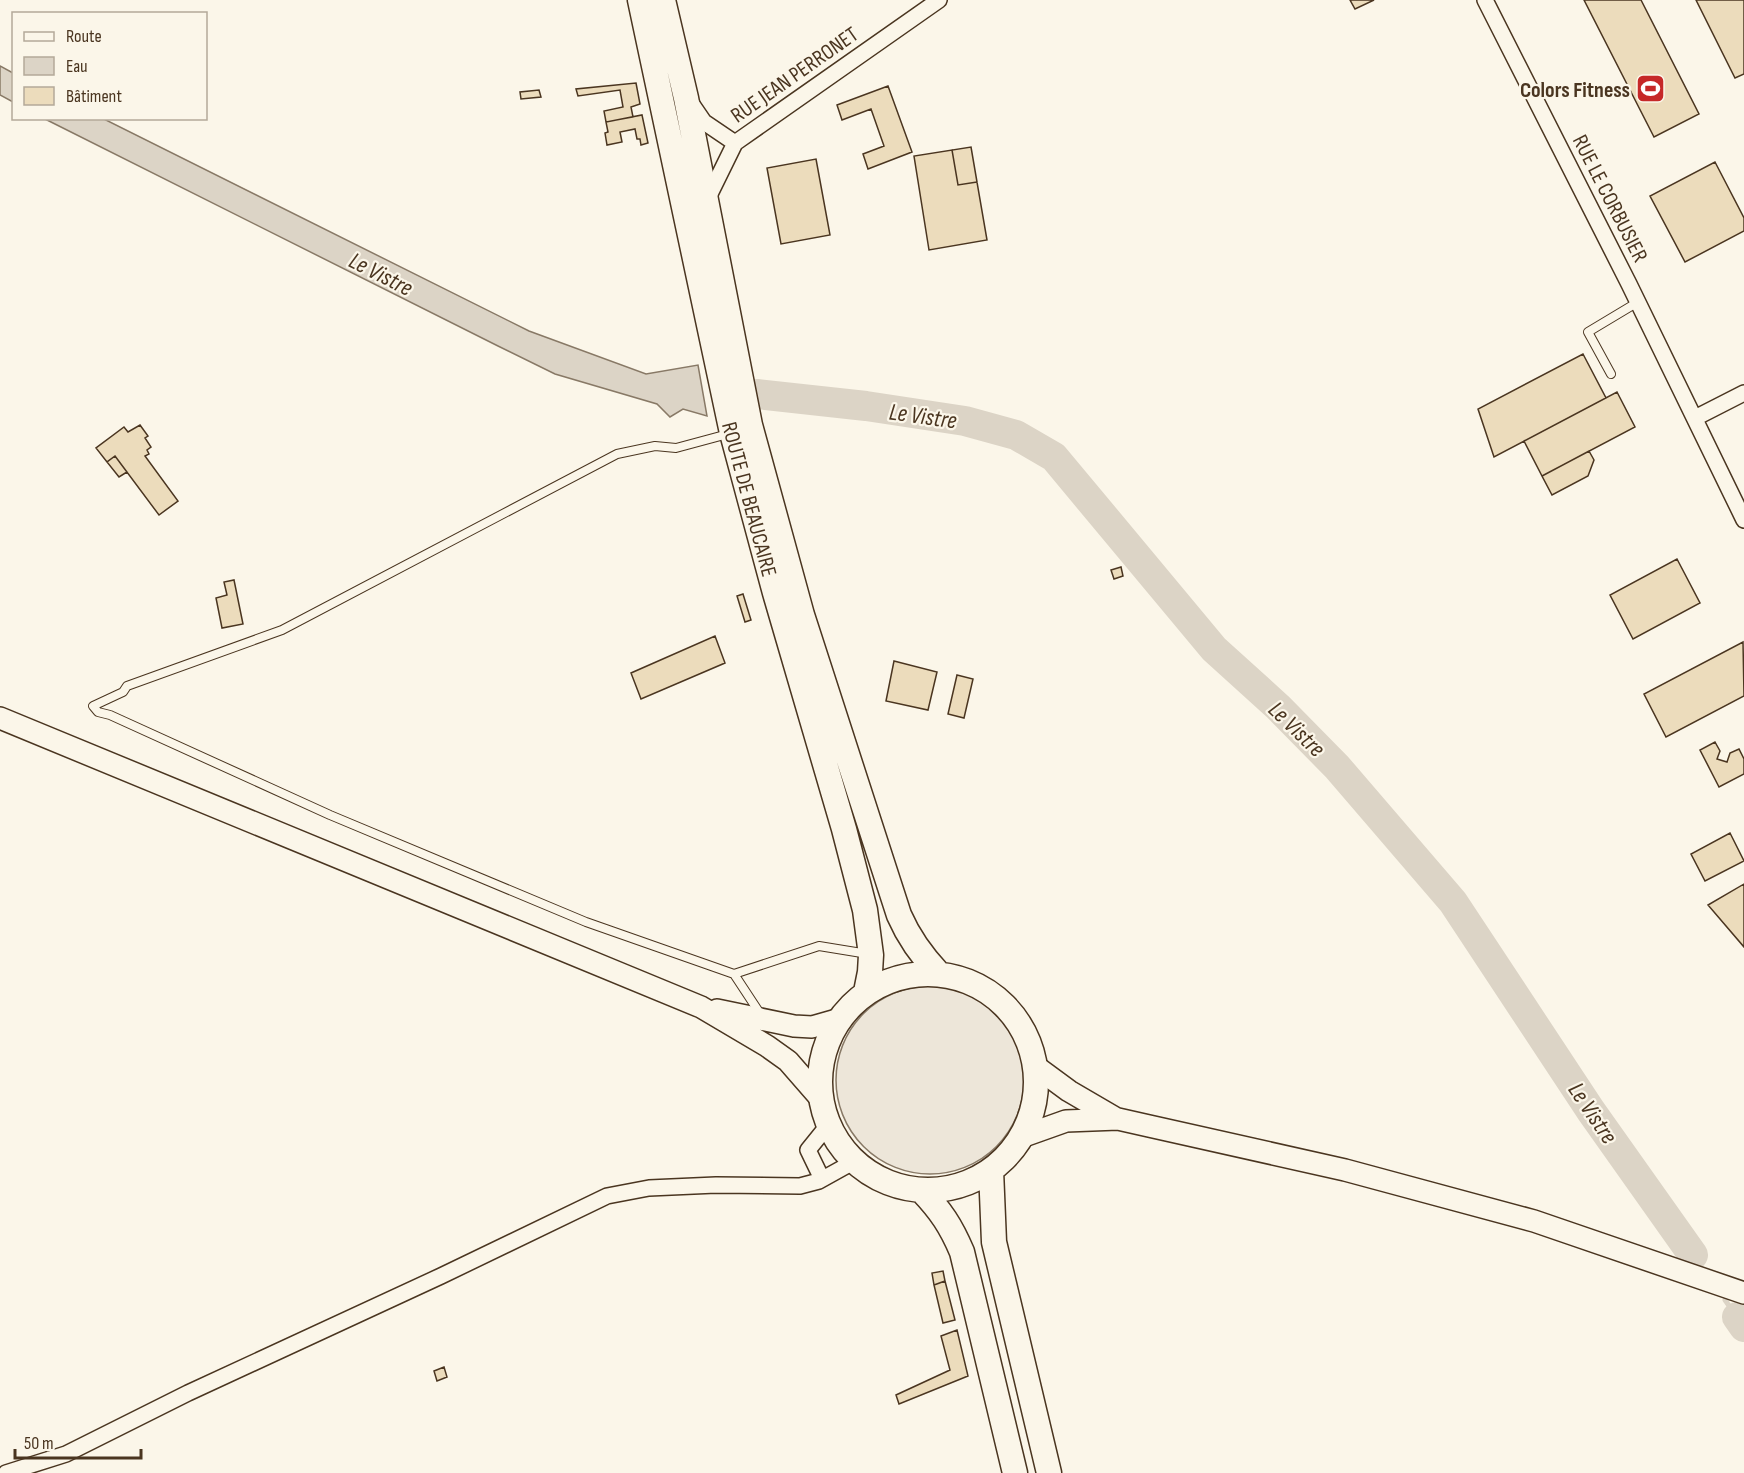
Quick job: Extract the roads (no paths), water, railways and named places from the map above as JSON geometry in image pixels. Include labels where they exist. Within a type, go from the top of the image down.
[{"type":"main road","name":"ROUTE DE BEAUCAIRE","points":[[640,0],[732,433],[865,910],[871,955],[866,992]]},
{"type":"main road","name":"ROUTE DE BEAUCAIRE","points":[[663,0],[707,200],[750,424],[802,615],[898,915],[916,947],[939,974]]},
{"type":"main road","points":[[0,718],[701,1007],[788,1060],[822,1100]]},
{"type":"main road","points":[[920,973],[939,974],[964,979],[1002,1003],[1026,1036],[1035,1066],[1034,1102],[1021,1137],[991,1170],[957,1186],[921,1190],[881,1179],[855,1161],[829,1124],[822,1100],[820,1081],[822,1061],[828,1043],[840,1019],[855,1001],[866,992],[896,978],[920,973]]},
{"type":"main road","points":[[701,1007],[794,1026],[812,1027],[840,1019]]},
{"type":"main road","points":[[1035,1066],[1069,1091],[1118,1119]]},
{"type":"main road","points":[[1021,1137],[1066,1121],[1118,1119],[1345,1170],[1534,1221],[1744,1293]]},
{"type":"main road","points":[[991,1170],[994,1242],[1049,1473]]},
{"type":"main road","points":[[921,1190],[941,1210],[962,1252],[1015,1473]]},
{"type":"street","name":"RUE JEAN PERRONET","points":[[707,200],[735,143],[939,0]]},
{"type":"street","name":"RUE LE CORBUSIER","points":[[1485,0],[1638,302],[1744,520]]},
{"type":"street","name":"RUE JEAN PERRONET","points":[[686,98],[704,122],[735,143]]},
{"type":"street","points":[[1695,418],[1744,393]]},
{"type":"street","points":[[822,1179],[808,1150],[829,1124]]},
{"type":"street","points":[[6,1473],[66,1455],[188,1393],[607,1196],[649,1188],[800,1186],[822,1179],[855,1161]]},
{"type":"lane","points":[[1611,374],[1588,332],[1638,302]]},
{"type":"lane","points":[[732,433],[676,448],[655,446],[617,454],[282,630],[127,686],[123,692],[93,706],[98,712],[110,715],[352,824],[586,922],[734,974],[764,1019]]},
{"type":"lane","points":[[734,974],[819,946],[871,955]]},
{"type":"water","points":[[0,66],[12,72],[12,101],[0,95]]},
{"type":"water","points":[[47,120],[106,120],[529,331],[646,374],[698,365],[707,416],[683,409],[670,417],[657,404],[555,374]]},
{"type":"waterway","name":"Le Vistre","points":[[757,394],[866,406],[965,421],[1016,435],[1054,457],[1214,649],[1278,707],[1337,767],[1453,902],[1591,1111],[1693,1255]]},
{"type":"waterway","name":"Le Vistre","points":[[1693,1255],[1699,1264]]},
{"type":"waterway","name":"Le Vistre","points":[[1725,1300],[1737,1317]]},
{"type":"waterway","name":"Le Vistre","points":[[1737,1317],[1744,1327]]},
{"type":"place","name":"Colors Fitness","points":[[1651,89]]}]
